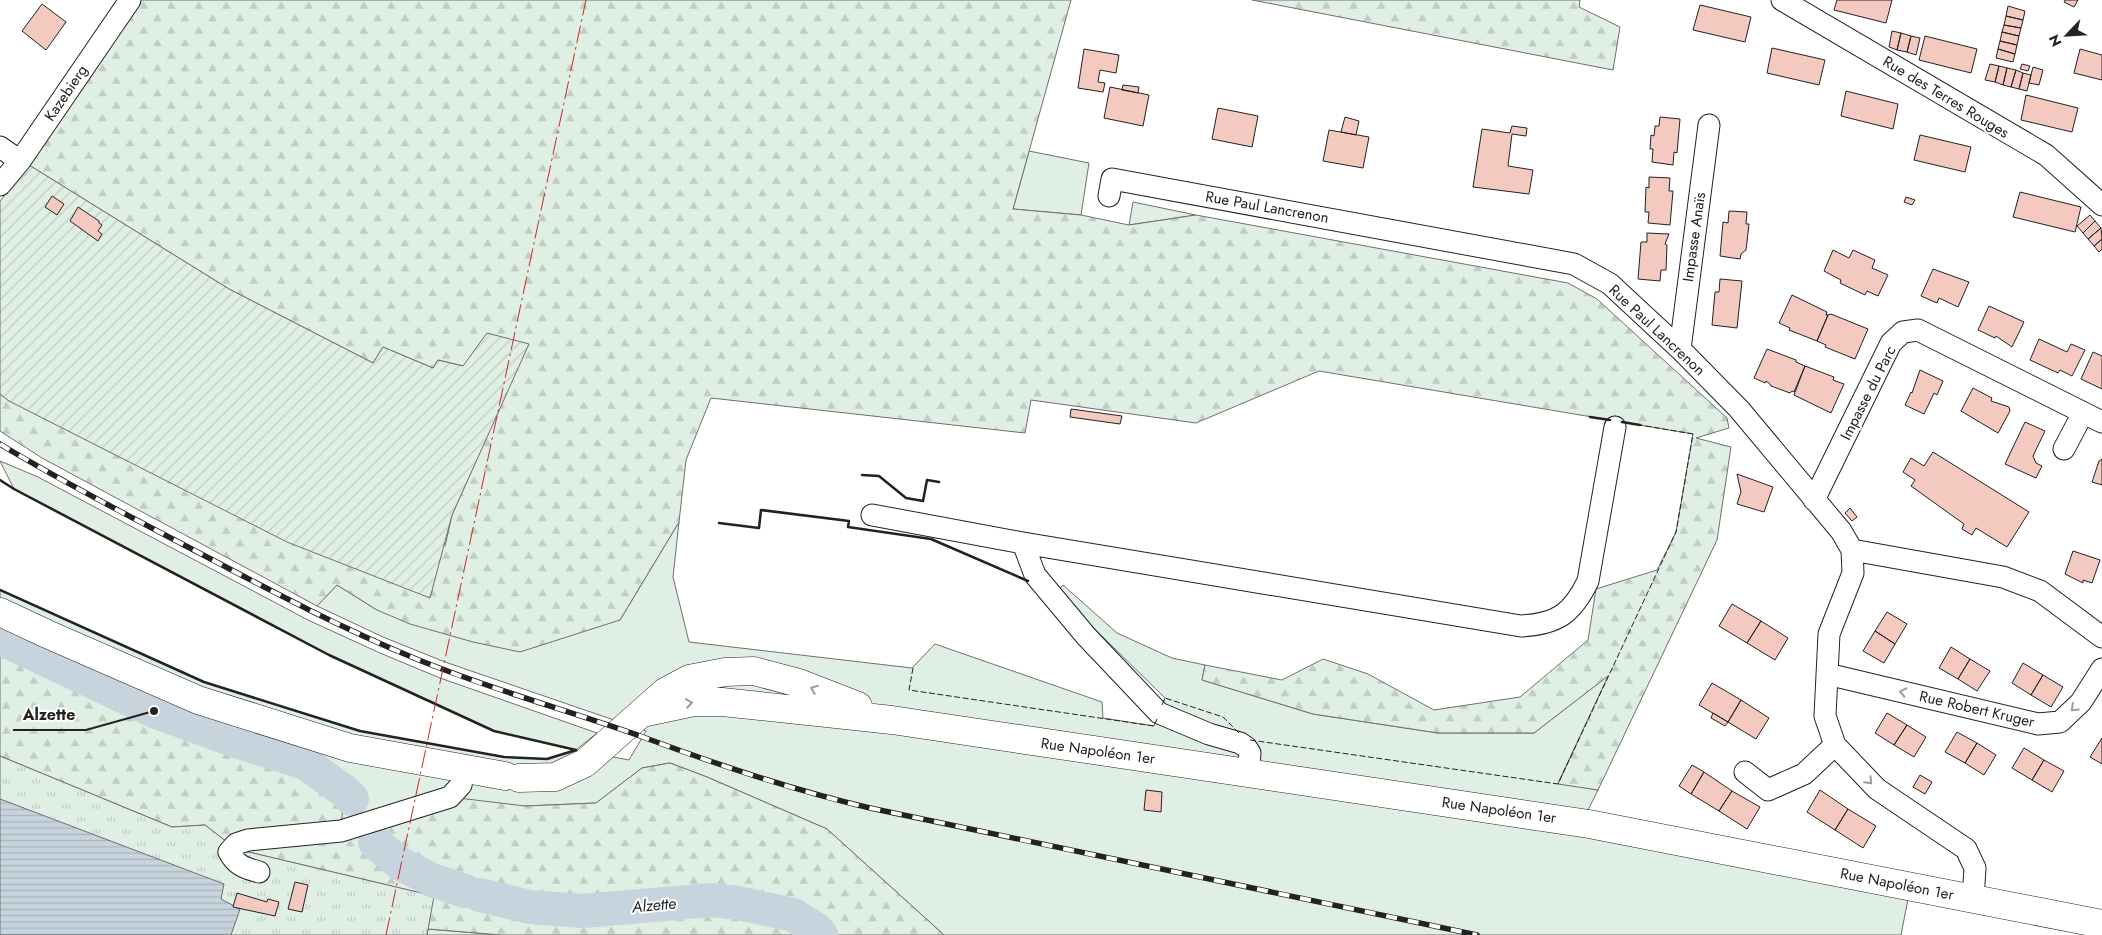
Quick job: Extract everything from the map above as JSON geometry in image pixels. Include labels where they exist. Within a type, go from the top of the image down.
[{"type":"main road","name":"Rue Napoléon 1er","points":[[0,612],[198,700],[350,748],[464,770],[512,777],[555,777],[585,763],[665,692],[689,679],[725,672],[754,671],[799,683],[892,720],[1599,826],[2102,924]]},
{"type":"street","name":"Kazebierg","points":[[0,185],[20,161],[130,0]]},
{"type":"street","name":"Rue des Terres Rouges","points":[[1782,0],[2046,156],[2102,205]]},
{"type":"street","name":"Impasse Anaïs","points":[[1680,349],[1709,125]]},
{"type":"street","points":[[0,147],[20,161]]},
{"type":"street","name":"Rue Paul Lancrenon","points":[[1109,196],[1112,178],[1574,264],[1610,284],[1680,349],[1738,409],[1841,531],[1852,550]]},
{"type":"street","name":"Impasse du Parc","points":[[1814,500],[1891,343],[1903,332],[1918,330],[2102,422]]},
{"type":"street","points":[[2064,449],[2083,413]]},
{"type":"street","points":[[872,515],[1023,543],[1520,626],[1543,625],[1563,616],[1578,600],[1588,581],[1615,427]]},
{"type":"street","points":[[1023,543],[1035,575],[1086,636],[1159,713],[1209,734],[1240,743],[1246,747],[1250,753],[1248,773]]},
{"type":"street","points":[[1973,899],[1975,868],[1966,849],[1877,789],[1836,745],[1825,716],[1830,634],[1853,573],[1852,550],[2003,578],[2040,591],[2102,637]]},
{"type":"street","name":"Rue Robert Kruger","points":[[1827,674],[2038,724],[2060,722],[2081,702],[2102,669]]},
{"type":"street","points":[[1745,772],[1768,790],[1804,774],[1836,745]]},
{"type":"street","points":[[259,872],[244,868],[234,861],[229,852],[236,844],[248,840],[341,831],[450,798],[461,785],[464,770]]},
{"type":"green space","points":[[140,0],[1071,0],[1013,209],[1081,215],[1129,225],[1196,215],[1568,283],[1597,299],[1727,418],[1729,428],[1696,438],[1731,447],[1717,540],[1598,790],[1558,784],[1608,676],[1534,733],[1438,733],[1313,714],[1202,680],[1205,665],[1282,680],[1323,659],[1368,674],[1434,710],[1520,697],[1588,640],[1596,589],[1657,570],[1676,532],[1693,434],[1319,371],[1196,423],[1031,400],[1025,433],[711,398],[686,460],[679,522],[620,620],[520,652],[473,642],[410,624],[377,610],[337,585],[317,606],[42,458],[0,431],[0,394],[9,401],[445,546],[452,515],[528,344],[463,366],[438,360],[433,368],[383,347],[373,363],[229,289],[29,165]]},
{"type":"green space","points":[[1252,0],[1580,0],[1579,7],[1620,27],[1613,70]]},
{"type":"green space","points":[[1029,151],[1089,163],[1081,215],[1013,209]]},
{"type":"green space","points":[[29,165],[229,289],[373,363],[383,347],[433,368],[438,360],[463,366],[487,333],[529,344],[452,515],[430,598],[287,542],[9,401],[0,394],[0,201]]},
{"type":"green space","points":[[1133,202],[1196,215],[1129,225]]},
{"type":"green space","points":[[0,461],[38,477],[308,620],[380,653],[440,678],[597,733],[576,750],[629,760],[646,731],[445,662],[383,637],[317,606],[337,585],[377,610],[620,620],[679,522],[673,577],[689,642],[912,668],[935,644],[1102,702],[1103,718],[1154,726],[1165,698],[1057,592],[1063,585],[1117,633],[1172,658],[1205,665],[1202,680],[1313,714],[1438,733],[1534,733],[1609,675],[1558,783],[1598,790],[1576,834],[1908,899],[1901,935],[944,935],[827,829],[670,763],[642,768],[596,803],[525,806],[341,831],[305,763],[233,740],[154,711],[0,638],[0,590],[204,682],[360,731],[504,757],[547,759],[575,750],[494,731],[329,655],[14,489]],"holes":[[[725,672],[722,701],[689,679]]]},
{"type":"green space","points":[[0,638],[154,711],[233,740],[305,763],[344,791],[341,830],[450,797],[525,806],[596,803],[642,768],[670,763],[827,829],[944,935],[501,935],[428,929],[433,896],[236,849],[205,825],[172,827],[0,756]]},
{"type":"green space","points":[[0,756],[172,827],[205,825],[236,849],[434,896],[427,935],[0,935]]},
{"type":"green space","points":[[428,929],[501,935],[427,935]]},
{"type":"shaded area","points":[[0,799],[224,884],[221,899],[240,909],[231,935],[0,935]]},
{"type":"building","points":[[1837,0],[1892,0],[1886,23],[1834,10]]},
{"type":"building","points":[[2065,0],[2078,0],[2074,7],[2064,2]]},
{"type":"building","points":[[42,4],[66,22],[46,50],[22,31]]},
{"type":"building","points":[[1700,5],[1751,17],[1745,42],[1693,30]]},
{"type":"building","points":[[2008,6],[2025,11],[2023,20],[2006,16]]},
{"type":"building","points":[[2006,16],[2023,20],[2021,28],[2004,25]]},
{"type":"building","points":[[2004,25],[2021,28],[2019,36],[2002,32]]},
{"type":"building","points":[[1892,31],[1901,33],[1897,50],[1889,47]]},
{"type":"building","points":[[2002,32],[2019,36],[2017,45],[2000,41]]},
{"type":"building","points":[[1901,33],[1911,36],[1907,52],[1897,50]]},
{"type":"building","points":[[1911,36],[1920,38],[1916,55],[1907,52]]},
{"type":"building","points":[[1925,36],[1977,49],[1971,73],[1919,60]]},
{"type":"building","points":[[2000,41],[2017,45],[2015,54],[1998,49]]},
{"type":"building","points":[[1772,48],[1825,60],[1819,85],[1767,73]]},
{"type":"building","points":[[1084,49],[1119,55],[1116,73],[1100,70],[1098,82],[1105,83],[1103,92],[1078,88]]},
{"type":"building","points":[[1998,49],[2015,54],[2013,62],[1996,58]]},
{"type":"building","points":[[2080,49],[2102,55],[2102,80],[2074,73]]},
{"type":"building","points":[[1990,64],[1999,66],[1995,82],[1985,80]]},
{"type":"building","points":[[2022,64],[2030,66],[2028,71],[2020,69]]},
{"type":"building","points":[[1999,66],[2007,68],[2003,85],[1995,82]]},
{"type":"building","points":[[2033,67],[2043,70],[2039,85],[2029,83]]},
{"type":"building","points":[[2007,68],[2016,70],[2011,87],[2003,85]]},
{"type":"building","points":[[2016,70],[2023,73],[2019,89],[2011,87]]},
{"type":"building","points":[[2023,73],[2031,75],[2027,91],[2019,89]]},
{"type":"building","points":[[1123,85],[1139,87],[1138,93],[1122,90]]},
{"type":"building","points":[[1110,87],[1149,95],[1143,126],[1104,118]]},
{"type":"building","points":[[1846,91],[1898,104],[1893,129],[1841,116]]},
{"type":"building","points":[[2026,95],[2078,108],[2072,132],[2021,120]]},
{"type":"building","points":[[1218,108],[1258,116],[1252,147],[1212,139]]},
{"type":"building","points":[[1345,117],[1359,121],[1356,135],[1341,132]]},
{"type":"building","points":[[1660,117],[1680,119],[1677,153],[1674,152],[1673,165],[1652,162],[1653,149],[1650,149],[1651,135],[1654,136],[1655,126],[1659,126]]},
{"type":"building","points":[[1512,126],[1527,128],[1526,136],[1512,134],[1508,166],[1533,170],[1529,194],[1473,187],[1482,129],[1510,133]]},
{"type":"building","points":[[1329,130],[1369,137],[1363,168],[1323,161]]},
{"type":"building","points":[[1920,135],[1971,147],[1965,172],[1914,160]]},
{"type":"building","points":[[1649,177],[1670,178],[1669,191],[1673,191],[1670,225],[1648,223],[1649,212],[1645,212],[1646,187],[1649,188]]},
{"type":"building","points":[[2020,192],[2081,207],[2075,232],[2013,217]]},
{"type":"building","points":[[52,196],[64,204],[57,215],[45,207]]},
{"type":"building","points":[[1906,197],[1915,200],[1912,205],[1904,202]]},
{"type":"building","points":[[78,207],[102,225],[98,231],[102,234],[98,241],[70,221]]},
{"type":"building","points":[[1729,211],[1747,212],[1746,224],[1749,224],[1746,250],[1741,254],[1740,259],[1720,256],[1723,222],[1728,223]]},
{"type":"building","points":[[2090,215],[2095,221],[2083,233],[2077,226]]},
{"type":"building","points":[[2095,221],[2101,228],[2088,239],[2083,233]]},
{"type":"building","points":[[2101,228],[2102,239],[2094,246],[2088,239]]},
{"type":"building","points":[[1647,233],[1669,234],[1665,244],[1667,245],[1666,270],[1661,270],[1660,281],[1638,279],[1641,242],[1647,242]]},
{"type":"building","points":[[2102,239],[2102,249],[2099,252],[2094,246]]},
{"type":"building","points":[[1833,250],[1849,258],[1853,250],[1875,260],[1872,268],[1888,275],[1878,296],[1867,291],[1865,295],[1840,283],[1841,280],[1824,271]]},
{"type":"building","points":[[1933,269],[1969,282],[1958,307],[1939,298],[1937,303],[1921,296]]},
{"type":"building","points":[[1720,279],[1742,281],[1737,328],[1712,325],[1715,292],[1719,292]]},
{"type":"building","points":[[1792,295],[1827,312],[1826,315],[1828,315],[1817,341],[1789,330],[1790,328],[1779,323]]},
{"type":"building","points":[[1989,306],[2024,322],[2012,347],[1996,336],[1995,338],[1978,330]]},
{"type":"building","points":[[1831,314],[1868,329],[1855,359],[1825,347],[1826,345],[1817,341],[1828,315]]},
{"type":"building","points":[[2039,339],[2067,352],[2071,344],[2085,350],[2072,376],[2060,370],[2058,373],[2030,360]]},
{"type":"building","points":[[1767,349],[1796,360],[1796,362],[1805,366],[1794,392],[1790,393],[1771,386],[1766,381],[1765,383],[1754,378]]},
{"type":"building","points":[[2093,352],[2102,356],[2102,389],[2081,379]]},
{"type":"building","points":[[1805,366],[1834,377],[1833,380],[1844,384],[1831,413],[1794,395]]},
{"type":"building","points":[[1920,370],[1943,381],[1937,395],[1934,393],[1924,414],[1905,405],[1912,393]]},
{"type":"building","points":[[1973,388],[1992,398],[1991,401],[2009,407],[2010,411],[1998,433],[1961,411]]},
{"type":"building","points":[[1071,409],[1122,416],[1120,424],[1070,417]]},
{"type":"building","points":[[2025,422],[2045,431],[2033,456],[2036,463],[2042,466],[2036,478],[2005,464]]},
{"type":"building","points":[[1933,452],[2029,512],[2007,547],[1976,528],[1972,535],[1962,529],[1964,524],[1911,486],[1915,480],[1903,472],[1911,458],[1924,466]]},
{"type":"building","points":[[2102,459],[2102,485],[2092,482],[2099,461]]},
{"type":"building","points":[[1737,474],[1773,487],[1764,512],[1737,504],[1741,492]]},
{"type":"building","points":[[1850,508],[1857,517],[1852,521],[1845,513]]},
{"type":"building","points":[[2073,551],[2100,560],[2092,583],[2083,580],[2083,583],[2065,574]]},
{"type":"building","points":[[1732,604],[1761,621],[1747,643],[1719,626]]},
{"type":"building","points":[[1887,612],[1907,624],[1895,644],[1875,631]]},
{"type":"building","points":[[1761,621],[1788,638],[1775,660],[1747,643]]},
{"type":"building","points":[[1875,631],[1895,644],[1884,663],[1863,651]]},
{"type":"building","points":[[1951,647],[1970,659],[1958,679],[1939,668]]},
{"type":"building","points":[[1970,659],[1990,671],[1977,691],[1958,679]]},
{"type":"building","points":[[2023,663],[2043,675],[2031,695],[2012,683]]},
{"type":"building","points":[[2043,675],[2063,687],[2051,707],[2031,695]]},
{"type":"building","points":[[1712,683],[1741,700],[1728,722],[1699,705]]},
{"type":"building","points":[[1741,700],[1769,718],[1756,739],[1728,722]]},
{"type":"building","points":[[1713,713],[1728,722],[1725,726],[1711,718]]},
{"type":"building","points":[[1887,713],[1907,725],[1894,745],[1875,733]]},
{"type":"building","points":[[1907,725],[1926,737],[1914,757],[1894,745]]},
{"type":"building","points":[[1957,732],[1977,743],[1965,763],[1945,752]]},
{"type":"building","points":[[2102,738],[2102,764],[2090,757]]},
{"type":"building","points":[[1977,743],[1996,755],[1984,775],[1965,763]]},
{"type":"building","points":[[2024,748],[2044,760],[2032,780],[2012,768]]},
{"type":"building","points":[[2044,760],[2064,771],[2052,792],[2032,780]]},
{"type":"building","points":[[1692,765],[1704,772],[1691,794],[1679,786]]},
{"type":"building","points":[[1704,772],[1732,791],[1719,811],[1691,794]]},
{"type":"building","points":[[1920,775],[1932,782],[1925,794],[1913,787]]},
{"type":"building","points":[[1146,790],[1162,792],[1161,812],[1144,810]]},
{"type":"building","points":[[1820,790],[1848,809],[1835,830],[1807,812]]},
{"type":"building","points":[[1732,791],[1760,807],[1747,829],[1719,811]]},
{"type":"building","points":[[1848,809],[1876,826],[1863,848],[1835,830]]},
{"type":"building","points":[[295,882],[308,885],[302,912],[288,909]]},
{"type":"building","points":[[237,893],[267,902],[268,899],[279,902],[275,916],[233,907]]},
{"type":"waterway","name":"Alzette","points":[[0,638],[154,711],[233,740],[305,763],[352,799]]},
{"type":"waterway","name":"Alzette","points":[[375,842],[399,863],[432,880],[465,891]]},
{"type":"waterway","name":"Alzette","points":[[480,895],[530,907],[583,911],[712,900],[739,903],[793,915],[817,930],[821,935]]},
{"type":"railway","points":[[0,444],[93,497],[328,619],[385,646],[499,690],[614,727],[727,767],[784,785],[870,808],[1477,935]]},
{"type":"fence","points":[[1250,740],[1558,784],[1676,532],[1693,434],[1640,425]]},
{"type":"fence","points":[[913,668],[909,690],[1154,726],[1157,719]]},
{"type":"fence","points":[[1162,705],[1165,698],[1223,717],[1240,734]]},
{"type":"wall","points":[[1590,417],[1610,420]]},
{"type":"wall","points":[[1622,422],[1640,425]]},
{"type":"wall","points":[[862,475],[879,476],[906,498],[923,501],[927,480],[939,482]]},
{"type":"wall","points":[[0,480],[329,655],[494,731],[576,750]]},
{"type":"wall","points":[[719,523],[759,528],[761,510],[849,521],[848,527],[931,539],[1028,581]]},
{"type":"wall","points":[[0,590],[204,682],[360,731],[504,757],[547,759],[576,750]]},
{"type":"power","points":[[386,935],[586,0]]},
{"type":"place","name":"Alzette","points":[[154,711]]}]
